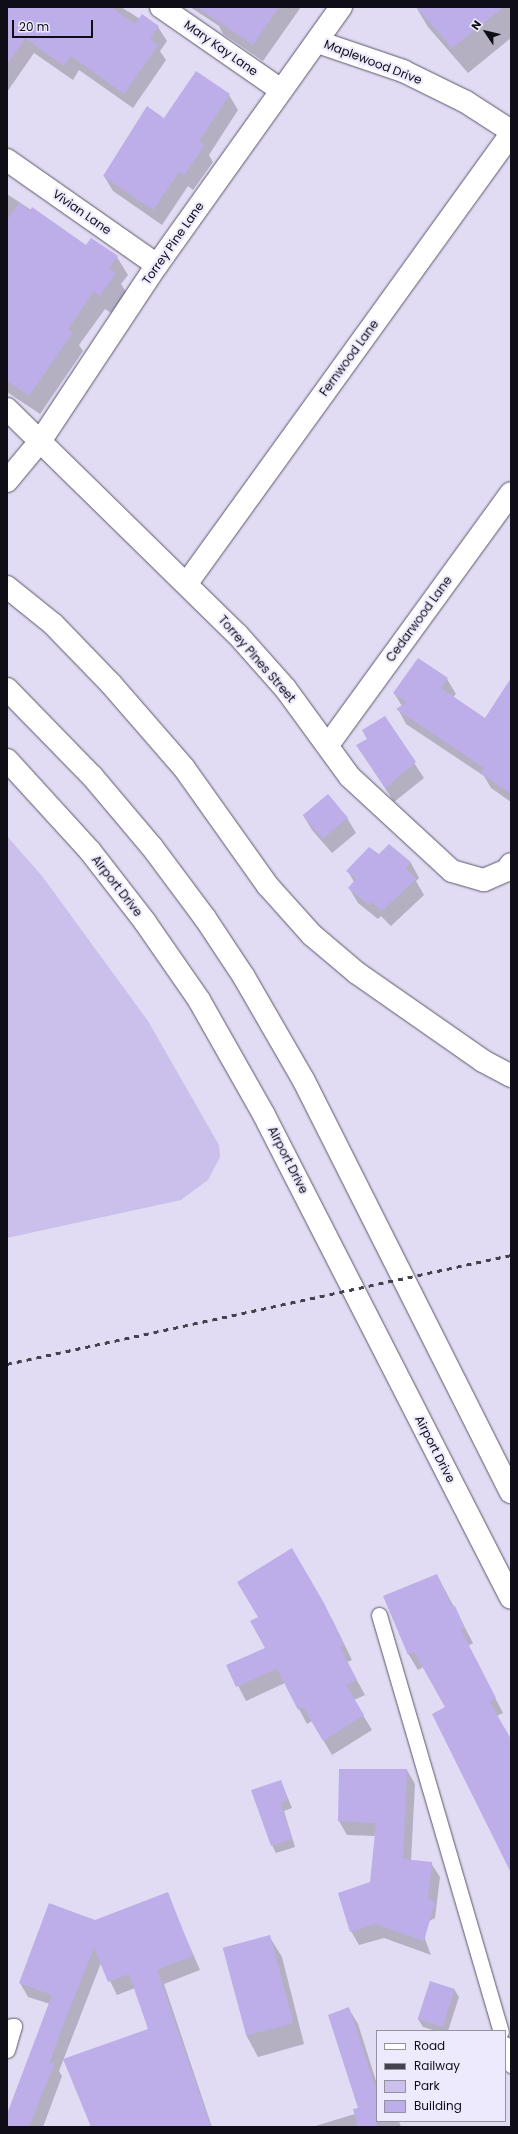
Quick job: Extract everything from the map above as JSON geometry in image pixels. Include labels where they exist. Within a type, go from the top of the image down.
[{"type":"street","name":"Mary Kay Lane","points":[[161,7],[281,90]]},
{"type":"street","name":"Torrey Pine Lane","points":[[7,481],[41,440],[157,265],[281,90],[318,42],[341,7]]},
{"type":"street","name":"Maplewood Drive","points":[[318,42],[403,71],[466,102],[511,131]]},
{"type":"street","name":"Fernwood Lane","points":[[187,583],[511,134]]},
{"type":"street","name":"Vivian Lane","points":[[7,160],[157,265]]},
{"type":"street","name":"Torrey Pines Street","points":[[7,409],[41,440],[237,634],[284,688],[328,745],[350,777],[452,871],[484,880],[507,870],[511,864]]},
{"type":"street","name":"Cedarwood Lane","points":[[328,745],[511,493]]},
{"type":"street","points":[[7,587],[53,624],[111,684],[184,768],[268,886],[312,935],[363,977],[483,1061],[511,1076]]},
{"type":"street","points":[[7,689],[92,776],[152,847],[205,918],[244,976],[304,1081],[511,1492]]},
{"type":"street","name":"Airport Drive","points":[[7,760],[104,868],[145,922],[199,1000],[264,1115],[511,1598]]},
{"type":"lane","points":[[379,1615],[501,2030]]},
{"type":"lane","points":[[7,2027],[14,2026],[7,2050]]},
{"type":"lane","points":[[506,2048],[511,2065]]},
{"type":"green space","points":[[7,836],[42,876],[148,1021],[219,1145],[220,1157],[208,1180],[181,1200],[7,1238]]},
{"type":"building","points":[[7,7],[111,7],[135,24],[142,14],[159,26],[150,39],[158,45],[124,94],[71,56],[64,66],[25,38],[7,65]]},
{"type":"building","points":[[197,7],[279,7],[253,45]]},
{"type":"building","points":[[416,7],[504,7],[452,48]]},
{"type":"building","points":[[196,71],[230,94],[199,141],[204,146],[184,175],[179,172],[153,210],[103,176],[147,106],[164,118]]},
{"type":"building","points":[[19,203],[30,211],[32,207],[86,245],[91,238],[118,256],[109,268],[116,273],[100,296],[94,291],[68,329],[73,332],[29,396],[7,381],[7,220]]},
{"type":"building","points":[[418,658],[448,678],[441,688],[485,718],[511,678],[511,794],[481,773],[484,768],[396,709],[407,702],[393,693]]},
{"type":"building","points":[[385,716],[416,762],[385,788],[356,745],[367,739],[362,730]]},
{"type":"building","points":[[328,794],[348,818],[323,839],[303,815]]},
{"type":"building","points":[[389,844],[411,862],[405,868],[416,879],[382,911],[372,902],[369,905],[348,888],[356,879],[346,871],[369,847],[379,854]]},
{"type":"building","points":[[292,1548],[324,1603],[344,1645],[340,1647],[357,1680],[346,1685],[364,1715],[323,1741],[303,1707],[298,1710],[277,1669],[236,1687],[226,1665],[265,1648],[250,1621],[258,1617],[237,1582]]},
{"type":"building","points":[[437,1574],[452,1607],[455,1606],[465,1628],[461,1630],[496,1698],[489,1701],[511,1739],[511,1873],[432,1714],[445,1707],[414,1652],[408,1655],[383,1596]]},
{"type":"building","points":[[339,1769],[407,1769],[403,1859],[432,1862],[428,1899],[435,1902],[424,1941],[375,1924],[350,1932],[338,1893],[370,1882],[376,1823],[338,1821]]},
{"type":"building","points":[[281,1780],[288,1800],[280,1803],[292,1839],[271,1846],[251,1790]]},
{"type":"building","points":[[168,1892],[193,1956],[157,1970],[211,2127],[91,2127],[63,2059],[148,2029],[129,1974],[108,1982],[94,1948],[63,2025],[49,2064],[55,2062],[29,2127],[7,2127],[7,2114],[52,1995],[19,1983],[49,1903],[95,1920]]},
{"type":"building","points":[[270,1935],[294,2023],[246,2036],[223,1948]]},
{"type":"building","points":[[430,1981],[455,1989],[442,2027],[418,2019]]},
{"type":"building","points":[[349,2007],[376,2090],[377,2127],[358,2127],[353,2109],[358,2108],[328,2015]]},
{"type":"railway","points":[[7,1364],[511,1255]]}]
